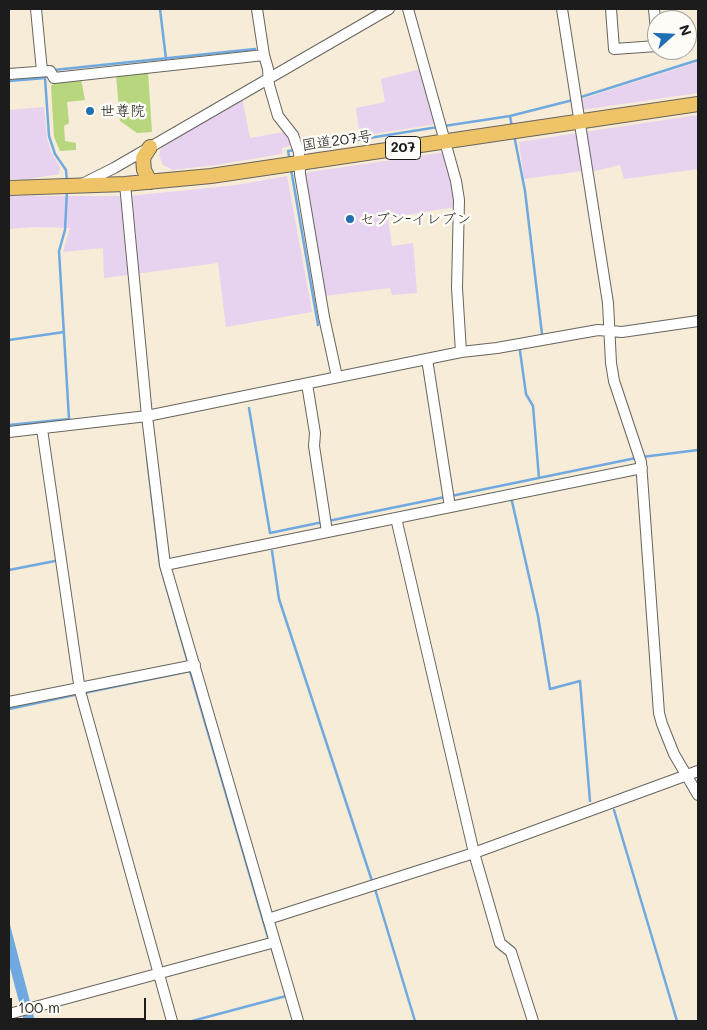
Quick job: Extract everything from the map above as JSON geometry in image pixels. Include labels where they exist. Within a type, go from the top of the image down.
[{"type":"highway","name":"国道207号","points":[[9,188],[125,184],[211,176],[443,131],[515,132],[698,104]]},
{"type":"highway","points":[[150,147],[143,158],[144,170],[150,182]]},
{"type":"street","points":[[36,9],[42,71]]},
{"type":"street","points":[[257,9],[269,85],[278,116],[293,135],[324,317],[337,377]]},
{"type":"street","points":[[71,187],[114,168],[390,9]]},
{"type":"street","points":[[408,9],[443,131],[459,200],[457,288],[461,352]]},
{"type":"street","points":[[562,9],[574,97],[608,302],[611,363],[614,381],[641,462],[659,713],[671,747],[698,795]]},
{"type":"street","points":[[610,9],[614,49],[647,45]]},
{"type":"street","points":[[9,74],[50,71],[54,78],[264,55]]},
{"type":"street","points":[[125,184],[147,416],[165,565],[191,666],[268,919],[271,943],[298,1021]]},
{"type":"street","points":[[9,432],[147,416],[461,352],[497,348],[598,330],[622,332],[698,321]]},
{"type":"street","points":[[426,359],[449,500]]},
{"type":"street","points":[[307,384],[326,525]]},
{"type":"street","points":[[42,429],[80,692],[172,1021]]},
{"type":"street","points":[[165,565],[326,525],[396,518],[449,500],[511,495],[641,462]]},
{"type":"street","points":[[396,518],[474,853],[500,943],[512,952],[533,1021]]},
{"type":"street","points":[[9,702],[80,692],[191,666]]},
{"type":"street","points":[[268,919],[474,853],[698,771]]},
{"type":"street","points":[[13,1013],[271,943]]},
{"type":"shaded area","points":[[698,62],[698,93],[581,110],[579,100]]},
{"type":"shaded area","points":[[421,69],[437,124],[360,136],[356,108],[385,102],[381,79]]},
{"type":"shaded area","points":[[242,98],[250,138],[284,132],[293,145],[282,148],[282,154],[215,165],[173,170],[163,165],[159,155],[162,145]]},
{"type":"shaded area","points":[[44,107],[47,138],[51,152],[60,167],[59,174],[29,179],[9,179],[9,110]]},
{"type":"shaded area","points":[[698,115],[698,169],[624,179],[620,165],[590,172],[584,132]]},
{"type":"shaded area","points":[[577,133],[582,171],[524,179],[519,142]]},
{"type":"shaded area","points":[[446,152],[454,186],[455,207],[388,218],[392,246],[413,243],[417,293],[392,295],[390,288],[324,296],[303,173]]},
{"type":"shaded area","points":[[287,176],[312,312],[226,327],[218,263],[104,278],[103,248],[63,252],[70,228],[34,227],[9,229],[9,196],[129,196],[237,185]]},
{"type":"green space","points":[[148,72],[152,132],[137,133],[120,121],[116,75]]},
{"type":"green space","points":[[81,79],[85,100],[67,102],[69,123],[64,126],[65,141],[76,143],[76,150],[60,151],[54,137],[51,86],[56,82]]},
{"type":"water","points":[[9,921],[35,1021],[24,1021],[9,964]]},
{"type":"waterway","points":[[160,9],[166,59]]},
{"type":"waterway","points":[[54,70],[255,49]]},
{"type":"waterway","points":[[578,98],[698,60]]},
{"type":"waterway","points":[[9,81],[45,78],[49,136],[55,154],[66,170],[67,182]]},
{"type":"waterway","points":[[444,126],[510,116],[573,100]]},
{"type":"waterway","points":[[510,116],[512,127]]},
{"type":"waterway","points":[[300,149],[438,127]]},
{"type":"waterway","points":[[514,135],[525,191],[542,334]]},
{"type":"waterway","points":[[290,161],[288,151],[295,150]]},
{"type":"waterway","points":[[291,169],[318,325]]},
{"type":"waterway","points":[[9,425],[69,419],[59,251],[65,230],[67,190]]},
{"type":"waterway","points":[[9,340],[64,332]]},
{"type":"waterway","points":[[520,351],[526,394],[533,406],[539,478]]},
{"type":"waterway","points":[[249,408],[270,533],[323,522]]},
{"type":"waterway","points":[[642,457],[698,450]]},
{"type":"waterway","points":[[147,457],[160,565],[188,663]]},
{"type":"waterway","points":[[451,496],[636,458]]},
{"type":"waterway","points":[[328,521],[445,497]]},
{"type":"waterway","points":[[511,497],[538,616],[550,689],[580,681],[590,801]]},
{"type":"waterway","points":[[272,551],[279,599],[373,884]]},
{"type":"waterway","points":[[9,570],[55,561]]},
{"type":"waterway","points":[[189,668],[269,941]]},
{"type":"waterway","points":[[84,693],[190,671]]},
{"type":"waterway","points":[[9,709],[79,694]]},
{"type":"waterway","points":[[614,810],[677,1021]]},
{"type":"waterway","points":[[375,889],[415,1021]]},
{"type":"waterway","points":[[271,946],[279,972]]},
{"type":"waterway","points":[[192,1021],[286,996],[285,994]]},
{"type":"place","name":"世尊院","points":[[90,111]]},
{"type":"place","name":"セブン-イレブン","points":[[350,219]]}]
